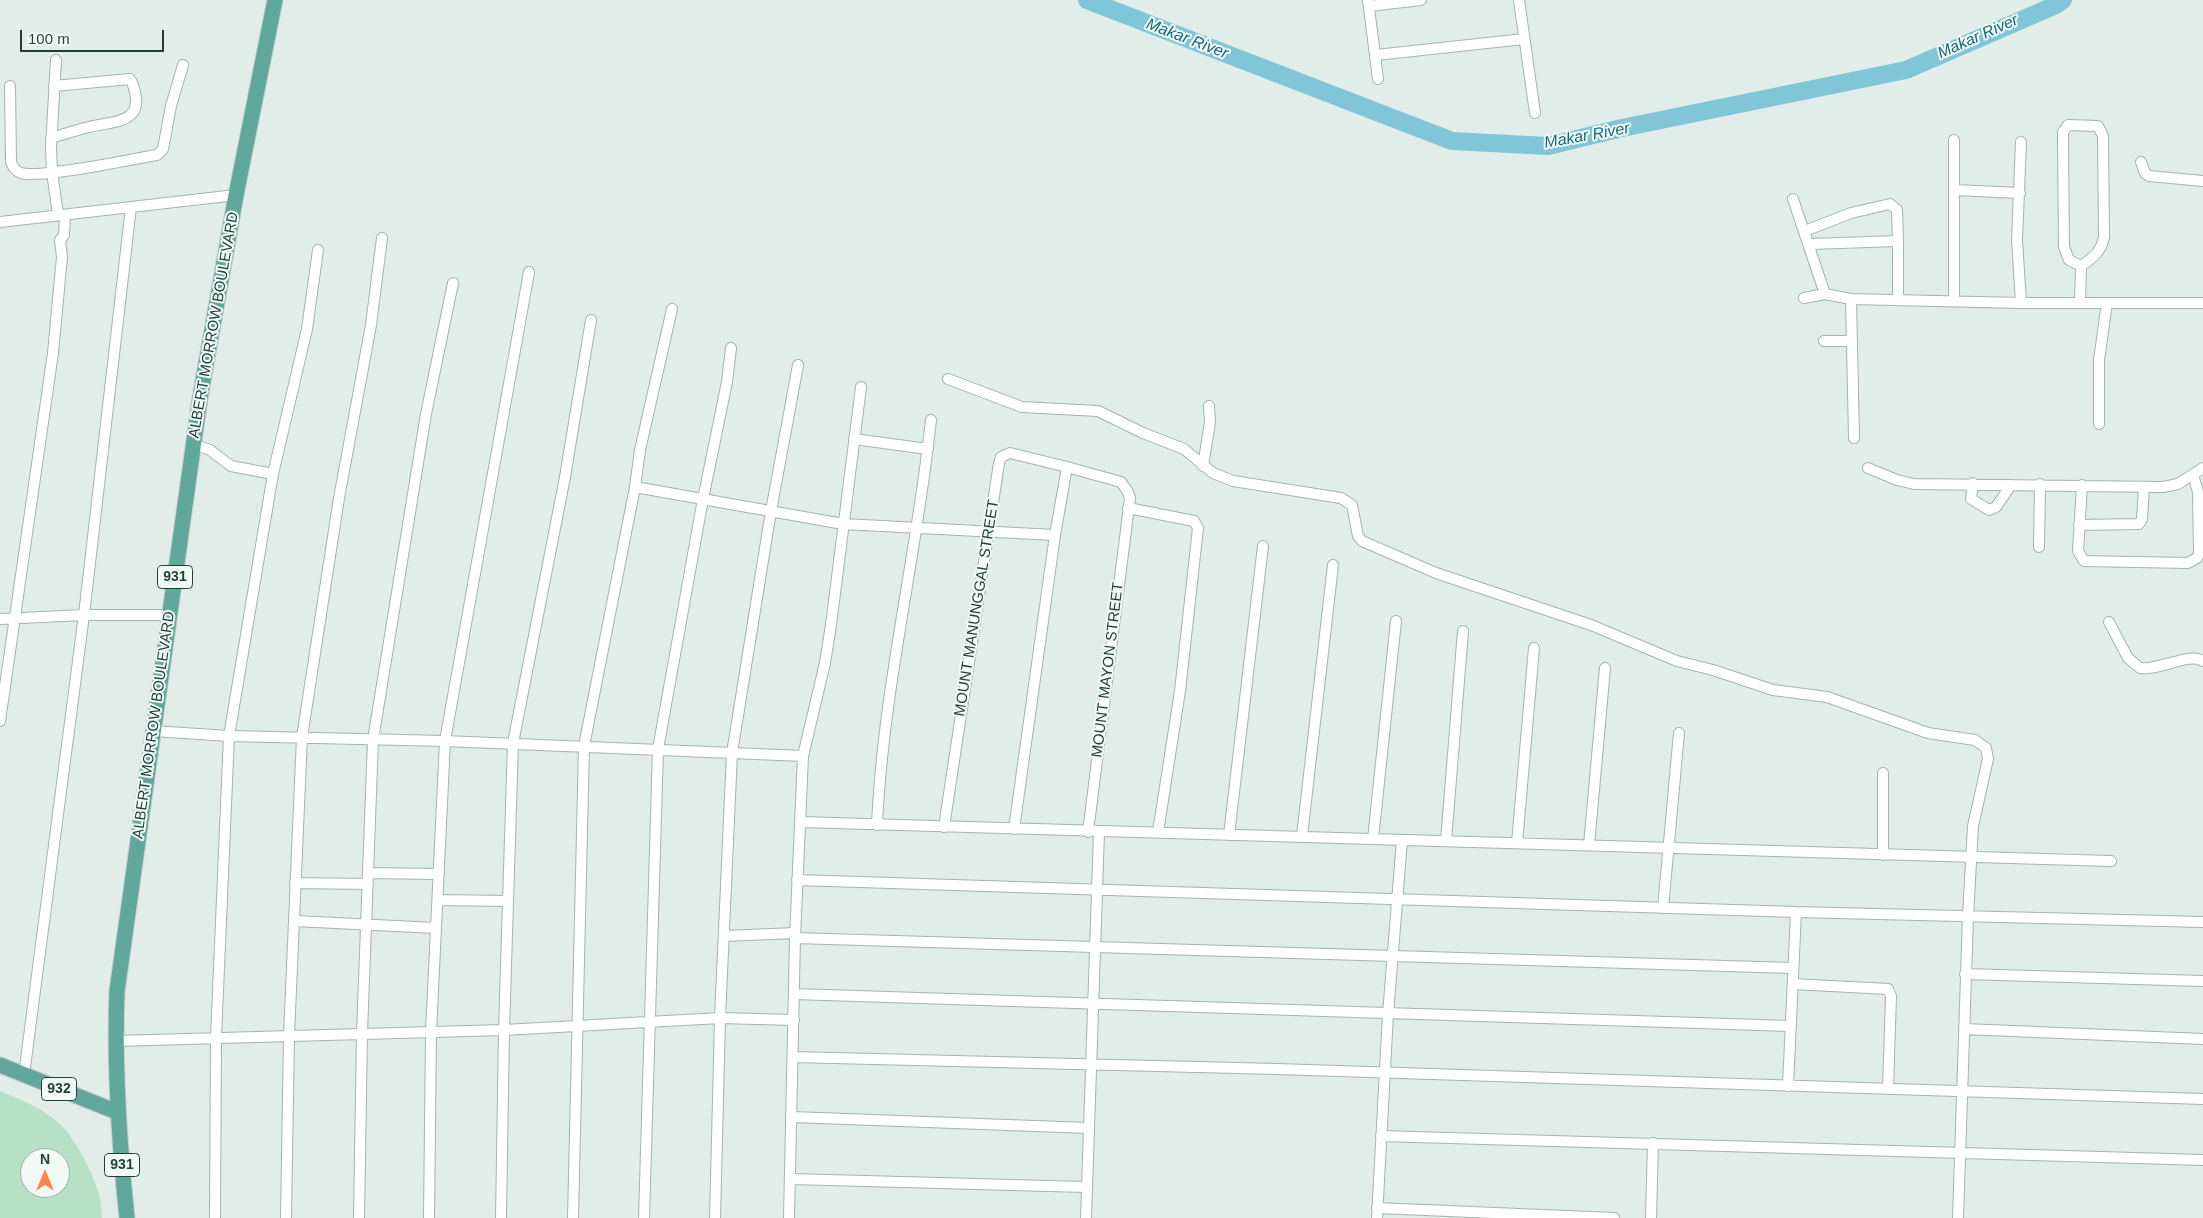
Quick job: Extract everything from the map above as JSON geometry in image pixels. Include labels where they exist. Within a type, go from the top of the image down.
[{"type":"main road","name":"ALBERT MORROW BOULEVARD","points":[[127,1218],[117,1112],[115,1041],[117,991],[200,398],[236,195],[275,0]]},
{"type":"main road","name":"932","points":[[0,1065],[117,1112]]},
{"type":"street","points":[[1378,79],[1369,3],[1421,0]]},
{"type":"street","points":[[1520,0],[1535,113]]},
{"type":"street","points":[[1376,55],[1524,39]]},
{"type":"street","points":[[0,721],[53,353],[62,257],[60,240],[64,235],[62,215],[52,172],[51,138],[56,60]]},
{"type":"street","points":[[10,86],[11,162],[13,167],[19,173],[26,174],[52,172],[157,156],[163,149],[171,106],[183,65]]},
{"type":"street","points":[[51,138],[128,118],[135,112],[137,105],[135,89],[130,80],[54,86]]},
{"type":"street","points":[[2068,125],[2098,126],[2103,136],[2104,238],[2100,250],[2081,266],[2069,260],[2064,247],[2063,132],[2068,125]]},
{"type":"street","points":[[1954,140],[1954,301]]},
{"type":"street","points":[[2021,142],[2017,240],[2021,304]]},
{"type":"street","points":[[2141,162],[2145,173],[2149,176],[2203,181]]},
{"type":"street","points":[[1954,190],[2020,193]]},
{"type":"street","points":[[0,222],[236,195]]},
{"type":"street","points":[[1793,199],[1810,244],[1825,294]]},
{"type":"street","points":[[1805,231],[1852,213],[1890,204],[1896,210],[1898,299]]},
{"type":"street","points":[[24,1075],[84,615],[131,207]]},
{"type":"street","points":[[286,1218],[289,1036],[302,737],[339,498],[371,325],[382,238]]},
{"type":"street","points":[[1810,244],[1898,241]]},
{"type":"street","points":[[215,1218],[216,1037],[229,736],[273,474],[307,328],[318,250]]},
{"type":"street","points":[[2080,302],[2081,266]]},
{"type":"street","points":[[428,1218],[431,1032],[445,741],[529,272]]},
{"type":"street","points":[[359,1218],[362,1032],[373,740],[426,414],[453,283]]},
{"type":"street","points":[[1804,298],[1825,294],[1851,299],[2021,304],[2080,302],[2203,303]]},
{"type":"street","points":[[1851,299],[1854,438]]},
{"type":"street","points":[[2099,424],[2099,360],[2107,303]]},
{"type":"street","points":[[573,1218],[584,746],[640,450],[672,310]]},
{"type":"street","points":[[501,1218],[504,1030],[513,744],[563,486],[591,320]]},
{"type":"street","points":[[1824,341],[1851,341]]},
{"type":"street","points":[[644,1218],[658,749],[703,499],[727,382],[731,348]]},
{"type":"street","points":[[715,1218],[720,1018],[732,753],[771,511],[798,366]]},
{"type":"street","points":[[948,379],[1022,406],[1098,411],[1143,433],[1184,449],[1213,473],[1233,481],[1341,498],[1352,505],[1358,536],[1368,546],[1448,577],[1591,626],[1677,661],[1713,670],[1773,690],[1827,697],[1928,733],[1975,740],[1986,748],[1988,759],[1975,814],[1968,916],[1958,1218]]},
{"type":"street","points":[[789,1218],[795,936],[803,756],[825,663],[861,387]]},
{"type":"street","points":[[1204,466],[1210,422],[1209,406]]},
{"type":"street","points":[[877,824],[884,736],[918,529],[931,420]]},
{"type":"street","points":[[854,439],[928,449]]},
{"type":"street","points":[[194,444],[210,450],[231,466],[273,474]]},
{"type":"street","name":"MOUNT MANUNGGAL STREET","points":[[944,827],[1001,458],[1010,453],[1067,467]]},
{"type":"street","points":[[1014,829],[1055,535],[1067,467]]},
{"type":"street","name":"MOUNT MAYON STREET","points":[[1067,467],[1121,482],[1128,492],[1128,508],[1088,832]]},
{"type":"street","points":[[1868,468],[1906,482],[2144,488],[2171,486],[2203,468]]},
{"type":"street","points":[[2082,485],[2078,551],[2084,561],[2188,563],[2197,558],[2199,547],[2198,492],[2192,475]]},
{"type":"street","points":[[1973,484],[1972,499],[1989,510],[1996,507],[2011,485]]},
{"type":"street","points":[[2039,547],[2040,484]]},
{"type":"street","points":[[634,487],[843,524],[1055,535]]},
{"type":"street","points":[[2079,525],[2139,524],[2142,518],[2144,488]]},
{"type":"street","points":[[1128,508],[1194,521],[1198,528],[1180,691],[1158,832]]},
{"type":"street","points":[[1229,835],[1263,546]]},
{"type":"street","points":[[1302,836],[1333,565]]},
{"type":"street","points":[[0,619],[84,615],[169,616]]},
{"type":"street","points":[[1373,839],[1396,621]]},
{"type":"street","points":[[2109,622],[2128,658],[2140,668],[2156,668],[2192,658],[2203,661]]},
{"type":"street","points":[[1446,841],[1463,631]]},
{"type":"street","points":[[1517,843],[1534,648]]},
{"type":"street","points":[[1589,845],[1605,668]]},
{"type":"street","points":[[153,731],[229,736],[445,741],[803,756]]},
{"type":"street","points":[[1663,908],[1679,733]]},
{"type":"street","points":[[1883,773],[1883,854]]},
{"type":"street","points":[[800,822],[2111,861]]},
{"type":"street","points":[[1086,1218],[1100,832]]},
{"type":"street","points":[[1402,840],[1388,1014],[1377,1213],[1614,1218]]},
{"type":"street","points":[[368,873],[439,874]]},
{"type":"street","points":[[797,880],[1796,912],[2203,922]]},
{"type":"street","points":[[295,883],[368,884]]},
{"type":"street","points":[[438,900],[508,901]]},
{"type":"street","points":[[1788,1086],[1796,912]]},
{"type":"street","points":[[295,921],[366,923],[436,928]]},
{"type":"street","points":[[724,936],[795,936],[1394,957],[1794,968]]},
{"type":"street","points":[[1966,974],[2203,981]]},
{"type":"street","points":[[1793,984],[1888,989],[1891,996],[1888,1088]]},
{"type":"street","points":[[794,994],[1791,1026]]},
{"type":"street","points":[[115,1041],[362,1032],[504,1030],[578,1024],[720,1018],[794,1020]]},
{"type":"street","points":[[1964,1029],[2203,1039]]},
{"type":"street","points":[[792,1057],[1091,1064],[2203,1099]]},
{"type":"street","points":[[792,1117],[1088,1128]]},
{"type":"street","points":[[1381,1136],[2203,1160]]},
{"type":"street","points":[[1651,1218],[1653,1143]]},
{"type":"street","points":[[791,1179],[1086,1187]]},
{"type":"green space","points":[[0,1091],[41,1111],[56,1121],[68,1133],[84,1158],[95,1183],[100,1197],[102,1218],[0,1218]]},
{"type":"waterway","name":"Makar River","points":[[1087,0],[1452,141],[1548,146],[1622,128],[1906,70],[2056,5],[2063,0]]}]
